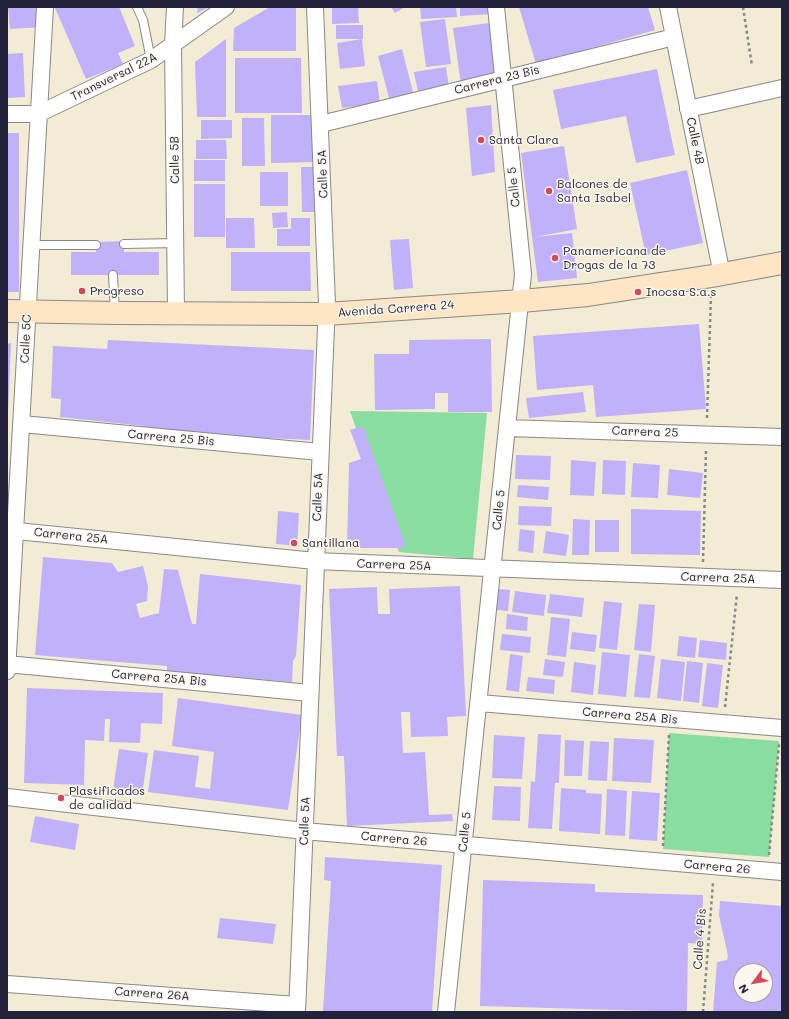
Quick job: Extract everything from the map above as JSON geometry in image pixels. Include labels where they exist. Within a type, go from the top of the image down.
[{"type":"main road","name":"Avenida Carrera 24","points":[[17,311],[326,314],[588,295],[717,276],[782,263]]},
{"type":"street","name":"Calle 5C","points":[[7,671],[11,530],[22,424],[17,311],[31,245],[44,7]]},
{"type":"street","name":"Calle 5B","points":[[176,7],[173,45],[176,313]]},
{"type":"street","name":"Transversal 22A","points":[[38,114],[151,60],[226,7]]},
{"type":"street","name":"Calle 5A","points":[[297,1008],[327,304],[321,124],[315,7]]},
{"type":"street","name":"Calle 5","points":[[446,1012],[523,274],[496,7]]},
{"type":"street","name":"Calle 4B","points":[[668,7],[688,109],[717,276]]},
{"type":"street","name":"Carrera 23 Bis","points":[[321,124],[674,37]]},
{"type":"street","points":[[688,109],[782,88]]},
{"type":"street","points":[[7,114],[38,114]]},
{"type":"street","name":"Carrera 25 Bis","points":[[22,424],[320,452]]},
{"type":"street","name":"Carrera 25","points":[[507,428],[782,436]]},
{"type":"street","name":"Carrera 25A","points":[[11,530],[315,561],[702,578],[782,580]]},
{"type":"street","name":"Carrera 25A Bis","points":[[7,664],[310,693]]},
{"type":"street","name":"Carrera 25A Bis","points":[[479,703],[781,728]]},
{"type":"street","name":"Carrera 26","points":[[7,797],[304,831],[775,872]]},
{"type":"street","name":"Carrera 26A","points":[[7,984],[297,1008]]},
{"type":"lane","points":[[137,7],[143,20],[151,60]]},
{"type":"lane","points":[[124,244],[176,243]]},
{"type":"lane","points":[[31,245],[96,245]]},
{"type":"lane","points":[[113,275],[115,313]]},
{"type":"path","points":[[743,7],[752,66]]},
{"type":"path","points":[[702,578],[707,434],[717,276]]},
{"type":"path","points":[[723,723],[739,578]]},
{"type":"path","points":[[662,862],[670,719]]},
{"type":"path","points":[[775,872],[781,728]]},
{"type":"path","name":"Calle 4 Bis","points":[[703,1012],[714,867]]},
{"type":"green space","points":[[350,411],[487,413],[473,559],[399,552]]},
{"type":"green space","points":[[669,733],[779,741],[769,857],[663,849]]},
{"type":"building","points":[[8,7],[40,7],[42,27],[10,29]]},
{"type":"building","points":[[119,7],[135,46],[118,53],[123,64],[86,79],[55,8]]},
{"type":"building","points":[[198,7],[209,7],[197,13]]},
{"type":"building","points":[[270,7],[296,7],[296,51],[233,51],[234,28]]},
{"type":"building","points":[[332,7],[358,7],[359,23],[332,24]]},
{"type":"building","points":[[391,7],[405,7],[395,13]]},
{"type":"building","points":[[420,7],[456,7],[457,17],[421,19]]},
{"type":"building","points":[[460,7],[492,7],[493,14],[460,16]]},
{"type":"building","points":[[519,7],[648,7],[655,30],[536,64]]},
{"type":"building","points":[[445,19],[451,64],[426,67],[420,22]]},
{"type":"building","points":[[489,23],[496,77],[461,84],[453,28]]},
{"type":"building","points":[[336,25],[363,25],[363,39],[336,39]]},
{"type":"building","points":[[226,39],[226,117],[197,117],[195,62]]},
{"type":"building","points":[[362,39],[365,66],[340,69],[337,43]]},
{"type":"building","points":[[402,49],[414,96],[390,102],[378,56]]},
{"type":"building","points":[[23,53],[25,97],[7,98],[7,54]]},
{"type":"building","points":[[235,58],[301,58],[302,113],[235,113]]},
{"type":"building","points":[[446,67],[449,87],[418,92],[414,72]]},
{"type":"building","points":[[657,69],[675,155],[636,163],[626,116],[561,129],[553,90]]},
{"type":"building","points":[[377,81],[380,103],[342,108],[338,86]]},
{"type":"building","name":"Santa Clara","points":[[491,105],[495,172],[472,176],[466,108]]},
{"type":"building","points":[[271,115],[316,115],[316,162],[271,163]]},
{"type":"building","points":[[242,118],[264,118],[265,166],[242,166]]},
{"type":"building","points":[[201,120],[232,120],[232,138],[201,139]]},
{"type":"building","points":[[7,133],[19,133],[19,292],[7,292]]},
{"type":"building","points":[[196,140],[226,140],[227,159],[196,159]]},
{"type":"building","name":"Balcones de Santa Isabel","points":[[564,146],[577,229],[535,237],[572,233],[577,278],[538,282],[521,153]]},
{"type":"building","points":[[194,160],[225,160],[225,181],[194,181]]},
{"type":"building","points":[[301,167],[319,167],[319,212],[302,212]]},
{"type":"building","points":[[687,170],[703,243],[646,255],[630,183]]},
{"type":"building","points":[[260,172],[288,172],[288,206],[260,206]]},
{"type":"building","points":[[194,184],[225,184],[225,237],[194,237]]},
{"type":"building","points":[[287,212],[288,227],[273,228],[272,213]]},
{"type":"building","points":[[226,218],[254,218],[255,248],[226,248]]},
{"type":"building","points":[[291,218],[310,218],[310,246],[277,246],[277,229],[291,229]]},
{"type":"building","points":[[409,239],[413,288],[394,290],[390,240]]},
{"type":"building","points":[[124,241],[124,252],[159,252],[159,275],[71,275],[71,252],[96,252],[95,242]]},
{"type":"building","points":[[231,252],[310,252],[311,291],[231,291]]},
{"type":"building","points":[[699,324],[706,409],[596,417],[593,385],[537,390],[533,336]]},
{"type":"building","points":[[491,339],[492,412],[448,412],[448,393],[435,393],[435,409],[375,410],[374,354],[409,354],[409,340]]},
{"type":"building","points":[[108,340],[314,350],[310,440],[144,432],[144,426],[60,417],[61,399],[51,398],[53,346],[107,349]]},
{"type":"building","points":[[11,343],[8,414],[7,414],[7,344]]},
{"type":"building","points":[[583,392],[586,412],[529,418],[526,398]]},
{"type":"building","points":[[363,426],[406,546],[399,548],[347,548],[349,463],[361,459],[350,430]]},
{"type":"building","points":[[516,455],[551,456],[550,480],[515,479]]},
{"type":"building","points":[[571,460],[596,462],[594,496],[570,495]]},
{"type":"building","points":[[603,460],[626,461],[625,495],[602,494]]},
{"type":"building","points":[[633,463],[660,465],[658,498],[631,497]]},
{"type":"building","points":[[669,469],[703,473],[700,498],[667,495]]},
{"type":"building","points":[[518,485],[549,487],[548,500],[517,497]]},
{"type":"building","points":[[519,506],[552,507],[551,526],[518,525]]},
{"type":"building","points":[[631,509],[701,511],[700,555],[631,554]]},
{"type":"building","points":[[278,511],[299,513],[297,546],[276,544]]},
{"type":"building","points":[[573,519],[590,520],[589,555],[572,555]]},
{"type":"building","points":[[595,520],[619,520],[619,552],[595,552]]},
{"type":"building","points":[[520,529],[535,531],[533,553],[518,551]]},
{"type":"building","points":[[546,531],[569,535],[566,556],[543,553]]},
{"type":"building","points":[[43,557],[112,563],[118,572],[143,566],[148,586],[147,601],[136,604],[140,618],[159,613],[164,569],[178,570],[192,624],[196,624],[200,574],[301,585],[296,656],[293,661],[292,682],[167,671],[167,666],[35,655]]},
{"type":"building","points":[[460,586],[466,716],[447,717],[448,736],[411,737],[410,712],[401,712],[403,753],[425,752],[429,815],[452,814],[453,821],[347,826],[344,756],[337,756],[329,589],[377,587],[378,614],[390,614],[389,589]]},
{"type":"building","points":[[498,589],[510,590],[508,611],[496,610]]},
{"type":"building","points":[[515,591],[546,595],[544,616],[512,612]]},
{"type":"building","points":[[550,594],[584,598],[582,617],[547,613]]},
{"type":"building","points":[[604,601],[622,603],[617,650],[599,648]]},
{"type":"building","points":[[639,604],[655,605],[651,652],[634,650]]},
{"type":"building","points":[[507,614],[528,617],[527,631],[506,629]]},
{"type":"building","points":[[551,617],[570,619],[566,657],[547,655]]},
{"type":"building","points":[[572,632],[597,635],[595,652],[570,649]]},
{"type":"building","points":[[502,634],[531,637],[530,653],[500,650]]},
{"type":"building","points":[[679,636],[697,638],[695,658],[677,656]]},
{"type":"building","points":[[700,640],[727,643],[726,660],[698,657]]},
{"type":"building","points":[[602,652],[630,655],[626,697],[598,694]]},
{"type":"building","points":[[510,654],[523,656],[519,692],[506,690]]},
{"type":"building","points":[[639,654],[655,656],[650,698],[634,697]]},
{"type":"building","points":[[545,659],[565,662],[563,677],[543,675]]},
{"type":"building","points":[[661,659],[685,662],[681,701],[657,698]]},
{"type":"building","points":[[687,661],[703,663],[699,703],[683,701]]},
{"type":"building","points":[[574,662],[596,665],[593,695],[571,692]]},
{"type":"building","points":[[707,663],[723,665],[718,708],[702,706]]},
{"type":"building","points":[[528,677],[555,680],[554,694],[526,691]]},
{"type":"building","points":[[27,688],[163,693],[162,724],[141,723],[140,743],[109,742],[110,719],[105,719],[104,741],[85,740],[84,785],[24,783]]},
{"type":"building","points":[[178,698],[302,715],[288,810],[148,792],[154,750],[199,756],[195,787],[210,789],[214,752],[172,746]]},
{"type":"building","points":[[538,734],[561,735],[559,783],[555,783],[552,829],[528,828],[531,781],[535,782]]},
{"type":"building","points":[[494,735],[525,737],[522,779],[492,778]]},
{"type":"building","points":[[614,738],[654,740],[651,783],[612,781]]},
{"type":"building","points":[[565,740],[584,741],[582,776],[564,776]]},
{"type":"building","points":[[590,741],[609,742],[607,781],[588,780]]},
{"type":"building","points":[[119,749],[148,753],[142,795],[113,791]]},
{"type":"building","points":[[494,786],[521,787],[520,821],[492,820]]},
{"type":"building","points":[[561,788],[586,790],[586,793],[602,794],[600,834],[559,831]]},
{"type":"building","points":[[607,789],[627,791],[625,836],[605,835]]},
{"type":"building","points":[[632,791],[660,793],[657,841],[629,839]]},
{"type":"building","points":[[35,816],[79,824],[75,850],[30,842]]},
{"type":"building","points":[[325,857],[442,865],[432,1012],[323,1012],[331,881],[324,880]]},
{"type":"building","points":[[483,880],[595,884],[595,892],[703,895],[702,944],[688,943],[687,1012],[480,1006]]},
{"type":"building","points":[[720,901],[782,906],[782,1012],[713,1012],[717,962],[727,960],[728,956],[719,915]]},
{"type":"building","points":[[220,918],[276,924],[273,944],[217,938]]},
{"type":"place","name":"Santa Clara","points":[[481,140]]},
{"type":"place","name":"Balcones de Santa Isabel","points":[[549,191]]},
{"type":"place","name":"Panamericana de Drogas de la 73","points":[[555,258]]},
{"type":"place","name":"Progreso","points":[[82,291]]},
{"type":"place","name":"Inocsa S.a.s","points":[[638,292]]},
{"type":"place","name":"Santillana","points":[[294,543]]},
{"type":"place","name":"Plastificados de calidad","points":[[61,798]]}]
